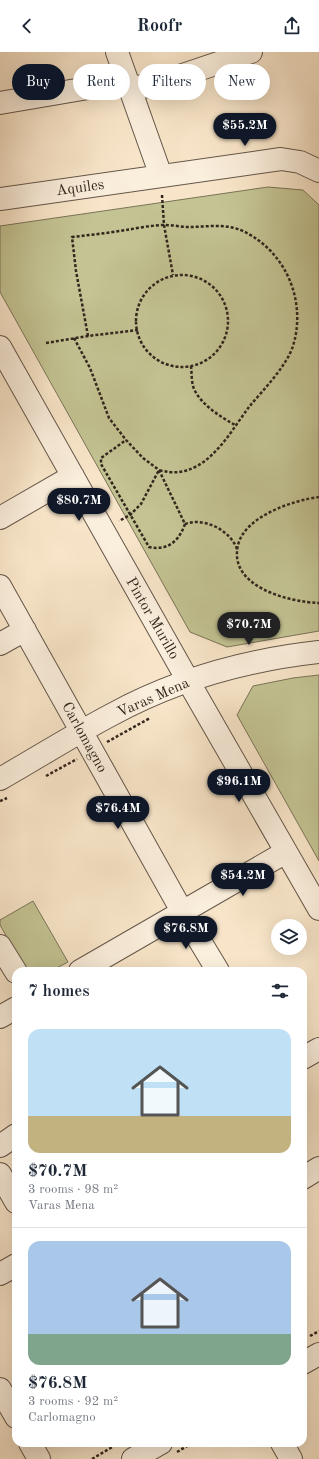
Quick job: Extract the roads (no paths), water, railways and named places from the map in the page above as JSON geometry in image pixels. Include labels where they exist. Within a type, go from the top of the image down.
[{"type":"street","points":[[117,52],[121,64]]},
{"type":"street","points":[[130,86],[142,87],[156,85],[251,52]]},
{"type":"street","points":[[130,89],[161,176]]},
{"type":"street","points":[[0,102],[73,90]]},
{"type":"street","name":"Aquiles","points":[[0,199],[281,159],[300,162],[319,171]]},
{"type":"street","name":"Pintor Murillo","points":[[0,347],[188,681],[319,909]]},
{"type":"street","points":[[0,518],[73,476]]},
{"type":"street","name":"Carlomagno","points":[[0,586],[183,912],[216,967]]},
{"type":"street","points":[[0,644],[25,630]]},
{"type":"street","name":"Varas Mena","points":[[0,779],[111,715],[188,681],[216,672],[259,662],[319,652]]},
{"type":"street","points":[[91,967],[286,852]]},
{"type":"street","points":[[0,946],[13,967]]},
{"type":"street","points":[[0,1017],[12,1010]]},
{"type":"street","points":[[307,1056],[319,1049]]},
{"type":"street","points":[[0,1146],[12,1138]]},
{"type":"street","points":[[307,1176],[319,1168]]},
{"type":"street","points":[[0,1174],[12,1195]]},
{"type":"street","points":[[0,1274],[12,1267]]},
{"type":"street","points":[[1,1394],[12,1411]]},
{"type":"street","points":[[32,1447],[39,1459]]},
{"type":"street","points":[[284,1447],[291,1459]]},
{"type":"street","points":[[133,1459],[158,1448]]}]
